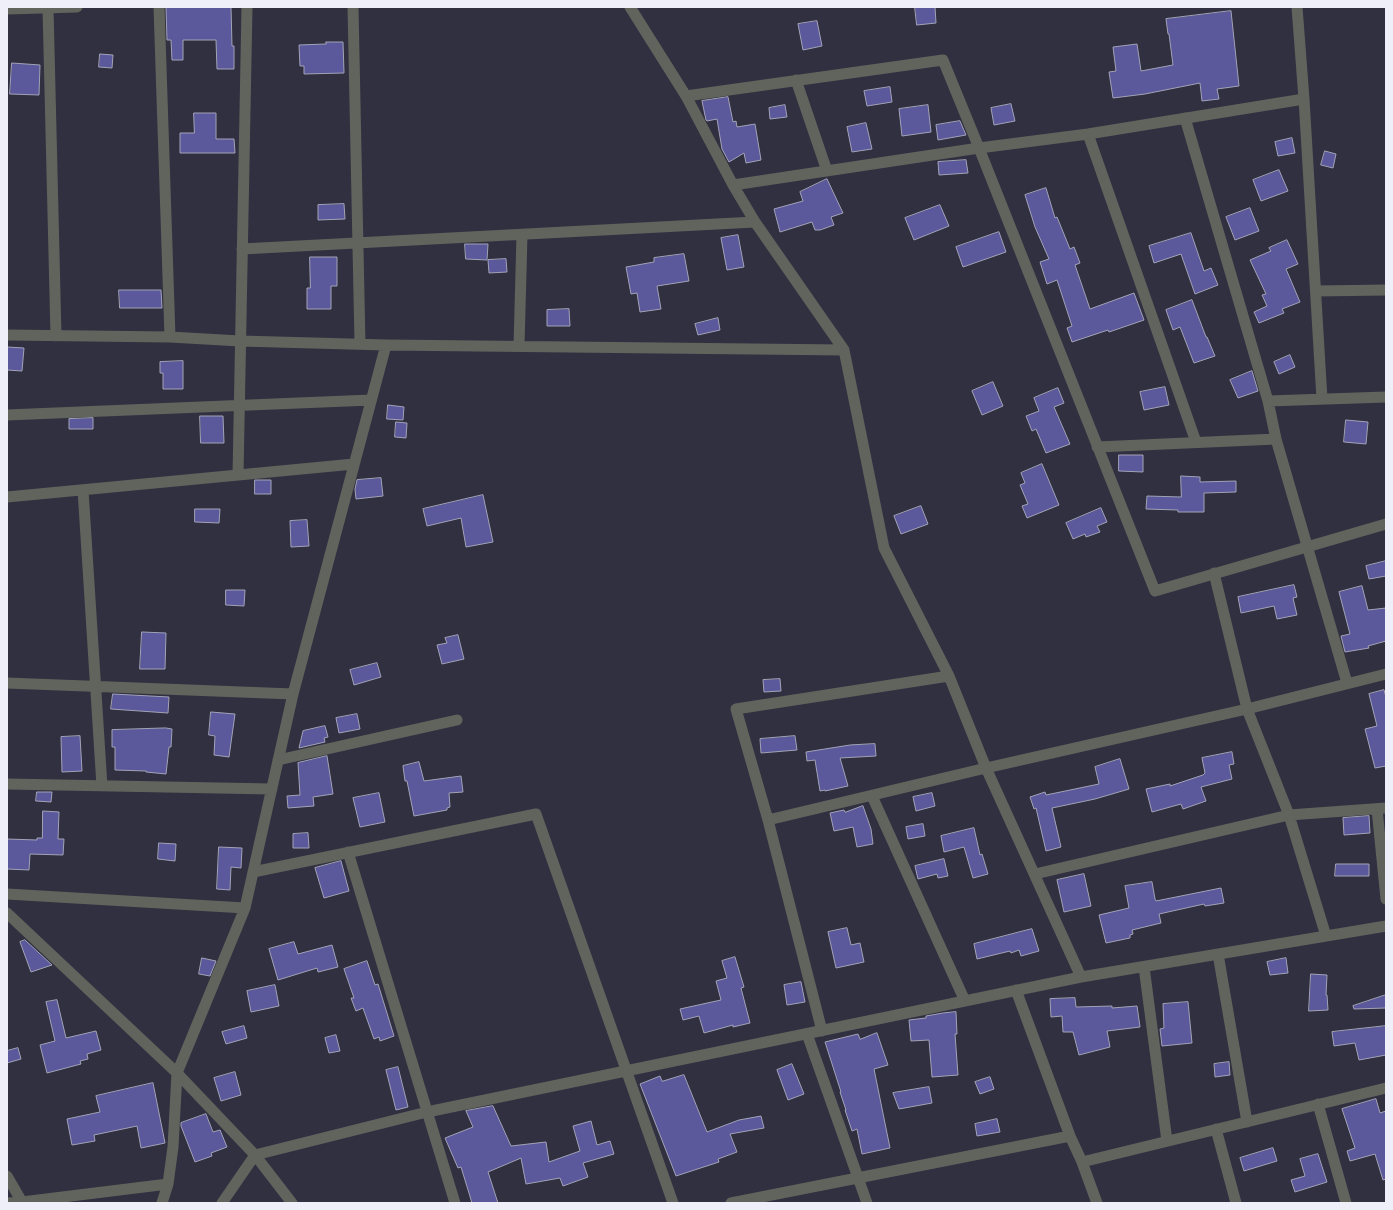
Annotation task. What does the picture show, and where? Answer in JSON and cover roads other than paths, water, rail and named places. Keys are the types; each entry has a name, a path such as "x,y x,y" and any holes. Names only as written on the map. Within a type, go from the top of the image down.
{"street":[{"path":"7,9 77,7"},
{"path":"158,7 170,337"},
{"path":"238,475 247,7"},
{"path":"353,7 360,344"},
{"path":"630,7 686,96 733,185 755,222 844,350 884,548 949,676 986,768 1081,977"},
{"path":"1297,7 1322,399"},
{"path":"48,8 56,336"},
{"path":"686,96 943,60 1155,591 1386,524"},
{"path":"796,80 827,171"},
{"path":"733,185 979,148 1088,134 1304,99"},
{"path":"1185,118 1268,401 1276,439 1347,683"},
{"path":"1088,134 1196,442"},
{"path":"242,249 755,222"},
{"path":"519,346 522,235"},
{"path":"1316,290 1386,290"},
{"path":"7,335 170,337 240,341 386,345 844,350"},
{"path":"162,1203 168,1184 173,1147 177,1073 245,908 293,694 386,345"},
{"path":"1268,401 1386,397"},
{"path":"7,415 371,400"},
{"path":"1097,447 1276,439"},
{"path":"7,497 354,464"},
{"path":"83,490 102,786"},
{"path":"1214,574 1247,709 1289,815 1326,936"},
{"path":"768,820 986,768 1247,709 1386,674"},
{"path":"822,1031 768,820 736,709 949,676"},
{"path":"7,683 293,694"},
{"path":"278,760 457,720"},
{"path":"7,784 272,789"},
{"path":"872,796 965,1001"},
{"path":"1035,874 1289,815 1382,809 1386,899"},
{"path":"253,872 536,814 673,1203"},
{"path":"348,852 455,1203"},
{"path":"7,894 245,908"},
{"path":"7,912 177,1073 255,1155 292,1203"},
{"path":"222,1203 255,1155 427,1112 1081,977 1386,926"},
{"path":"1218,954 1246,1122"},
{"path":"1144,967 1167,1141"},
{"path":"1016,990 1070,1136 1082,1162 1097,1203"},
{"path":"807,1034 867,1203"},
{"path":"1082,1162 1386,1088"},
{"path":"1318,1104 1346,1203"},
{"path":"1216,1129 1236,1203"},
{"path":"731,1203 1070,1136"},
{"path":"7,1176 22,1202"},
{"path":"7,1203 168,1184"}]}
